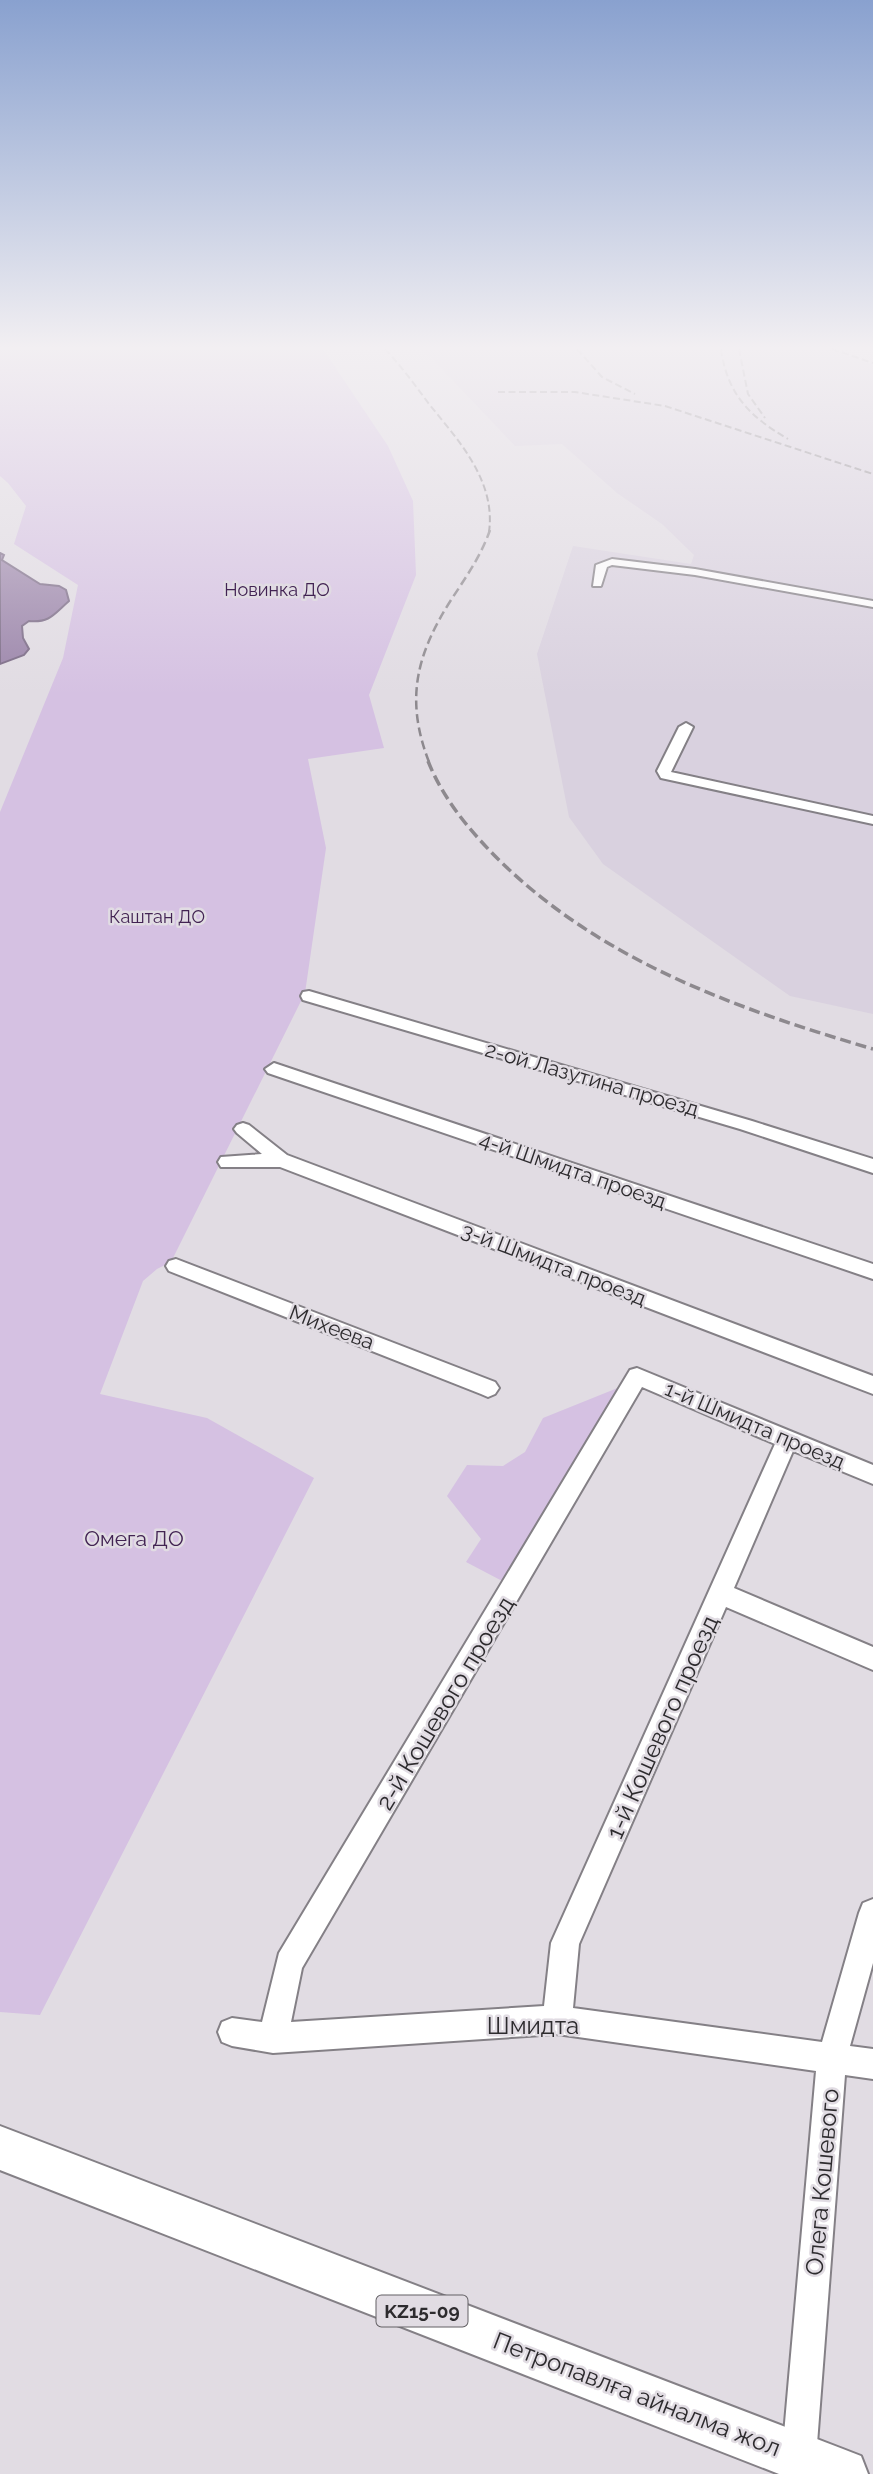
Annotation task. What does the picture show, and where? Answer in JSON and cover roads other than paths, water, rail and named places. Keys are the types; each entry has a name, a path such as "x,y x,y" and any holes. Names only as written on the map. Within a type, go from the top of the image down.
{"highway":[{"name":"Петропавлға айналма жол","path":"0,2148 843,2474"}],"street":[{"path":"597,584 602,565 612,562 695,572 873,604"},
{"path":"686,727 664,771 666,775 873,820"},
{"name":"2-ой Лазутина проезд","path":"309,996 746,1125 873,1166"},
{"name":"4-й Шмидта проезд","path":"274,1069 873,1272"},
{"name":"3-й Шмидта проезд","path":"243,1129 281,1160 873,1385"},
{"path":"227,1162 281,1160"},
{"name":"Михеева","path":"176,1266 488,1388"},
{"name":"1-й Шмидта проезд","path":"637,1376 873,1475"},
{"name":"2-й Кошевого проезд","path":"273,2038 289,1963 637,1376"},
{"name":"1-й Кошевого проезд","path":"557,2020 565,1943 788,1439"},
{"path":"721,1594 873,1658"},
{"name":"Олега Кошевого","path":"799,2457 832,2058 873,1913"},
{"name":"Шмидта","path":"232,2032 273,2038 557,2020 873,2064"}],"railway":[{"path":"474,464 487,496 489,532"},
{"path":"844,464 873,474"},
{"path":"429,762 417,718 416,698 422,659 439,620 478,558 490,530"},
{"path":"428,761 449,801 498,859 538,895 581,926 626,953 722,998 822,1034 873,1049"}],"park label":[{"name":"Новинка ДО","path":"277,589"},
{"name":"Каштан ДО","path":"157,916"},
{"name":"Омега ДО","path":"134,1538"}]}
